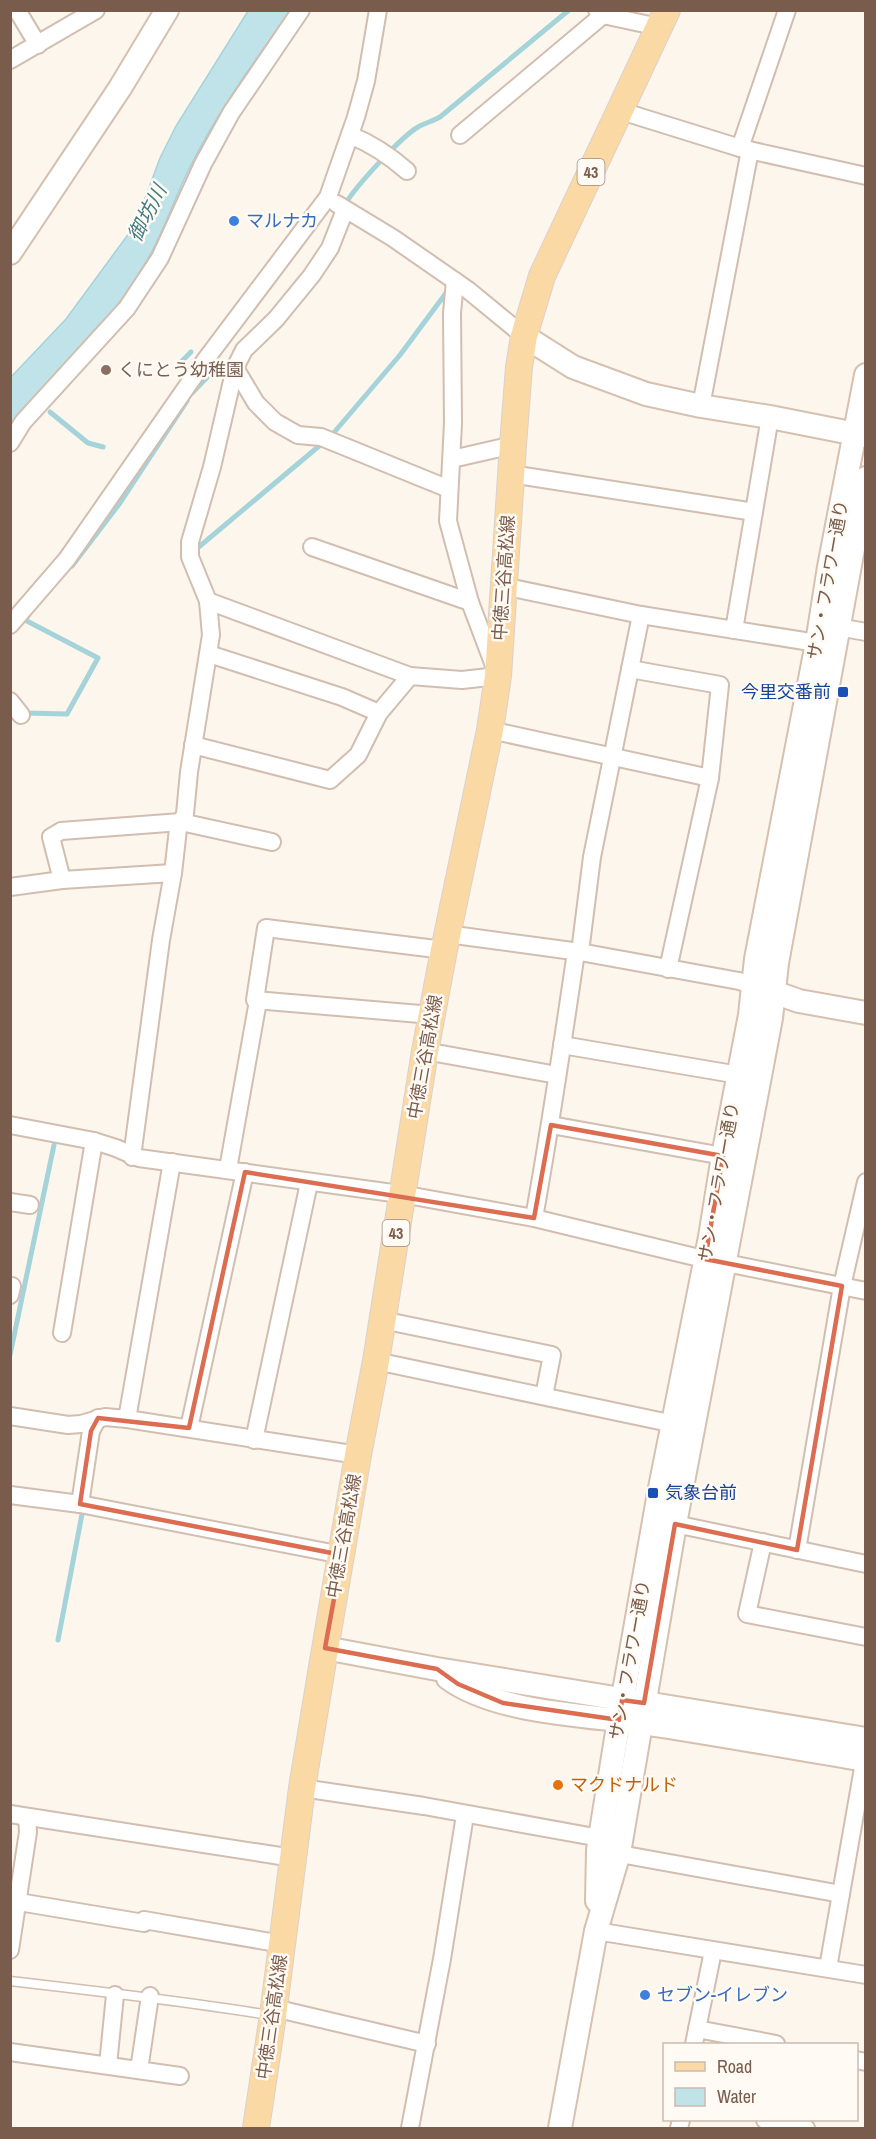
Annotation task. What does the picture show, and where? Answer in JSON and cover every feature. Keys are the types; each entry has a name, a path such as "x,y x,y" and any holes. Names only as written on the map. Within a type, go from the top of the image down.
{"main road":[{"name":"中徳三谷高松線","path":"256,2128 302,1788 325,1648 376,1361 425,1051 445,942 490,730 498,676 519,366 524,336 542,276 663,19"}],"street":[{"path":"16,10 38,45"},
{"path":"10,60 96,10"},
{"path":"10,253 120,88 167,10"},
{"path":"10,443 23,422 127,308 155,266 203,164 231,113 301,10"},
{"path":"10,625 67,559 193,377 328,197 366,81 378,10"},
{"path":"701,406 745,149 787,10"},
{"path":"460,135 600,13 663,19"},
{"path":"621,111 745,149 866,176"},
{"path":"350,135 369,142 407,171"},
{"path":"328,197 455,281 524,336 573,367 646,394 860,436"},
{"path":"132,1156 161,940 178,829 185,814 193,744 211,635 208,601 190,557 190,542 212,468 235,368 252,340 276,319 312,275 330,248 345,210"},
{"path":"208,601 410,676 462,680 498,676 470,602 448,521 452,459 455,281"},
{"path":"237,318 252,340"},
{"path":"235,368 256,402 275,422 298,435 321,436 449,489"},
{"name":"サン・フラワー通り","path":"560,2128 596,1931 606,1847 632,1712 675,1524 715,1261 723,1156 739,1075 764,989 777,963 825,631 860,436 866,375"},
{"path":"734,630 770,417"},
{"path":"452,459 513,445"},
{"path":"511,474 754,512"},
{"name":"サン・フラワー通り","path":"825,631 866,478"},
{"path":"312,547 470,602"},
{"path":"503,586 641,615 734,630 866,632"},
{"path":"534,1218 551,1125 557,1074 592,858 641,615"},
{"path":"209,654 342,697 379,713"},
{"path":"630,669 720,685 710,778 668,969"},
{"path":"193,744 330,780 358,755 379,713 410,676"},
{"path":"10,701 21,716"},
{"path":"490,730 710,778"},
{"path":"62,880 51,837 61,831 182,822 272,842"},
{"path":"10,887 62,880 173,873"},
{"path":"228,1169 258,1001 255,1000 266,928 578,952 740,981 798,1001 866,1013"},
{"name":"サン・フラワー通り","path":"632,1712 659,1493 771,1018 764,989"},
{"path":"258,1001 432,1015"},
{"path":"562,1045 739,1075"},
{"path":"425,1051 557,1074"},
{"path":"10,1125 94,1142 116,1148 132,1156 402,1195 534,1218 715,1261 866,1291"},
{"path":"551,1125 723,1156"},
{"path":"62,1333 94,1142"},
{"path":"127,1419 172,1162"},
{"path":"189,1428 245,1172"},
{"path":"797,1550 842,1286 866,1182"},
{"path":"254,1440 309,1183"},
{"path":"10,1202 30,1205"},
{"path":"10,1286 10,1295"},
{"path":"382,1320 552,1355 544,1396"},
{"path":"376,1361 674,1424"},
{"path":"10,1416 68,1425 81,1424 98,1418 127,1419 358,1455"},
{"path":"80,1504 91,1431 98,1418"},
{"path":"10,1495 80,1504 342,1555"},
{"path":"675,1524 866,1564"},
{"path":"763,1542 747,1614 866,1637"},
{"path":"325,1648 437,1669 458,1684 503,1703 632,1712 865,1753 858,1838 841,1894 828,1968"},
{"path":"302,1788 424,1806 606,1847 841,1894"},
{"path":"19,1815 293,1858"},
{"path":"10,1950 28,1832 19,1815"},
{"path":"411,2128 465,1815"},
{"path":"19,1902 282,1944"},
{"path":"596,1931 866,1975"},
{"path":"713,1951 695,2037 764,2043"},
{"path":"108,2065 115,1995"},
{"path":"139,2070 150,1996"},
{"path":"273,2012 427,2044"},
{"path":"10,2052 180,2076"},
{"path":"770,2121 806,2128"}],"lane":[{"path":"10,1981 273,2012"}],"highlighted area":[{"path":"551,1125 723,1156 705,1259 842,1286 797,1550 675,1524 644,1703 622,1700 619,1720 503,1703 458,1684 437,1669 325,1648 342,1555 80,1504 91,1431 98,1418 189,1428 245,1172 534,1218"}],"water":[{"name":"御坊川","path":"248,11 291,11 212,126 184,179 152,251 116,308 11,433 11,377 66,319 135,225 160,158 176,126"}],"waterway":[{"path":"346,203 379,162 410,132 440,117 569,10"},
{"path":"194,551 331,436 400,355 449,289"},
{"path":"181,362 191,352"},
{"path":"192,393 221,363 217,363"},
{"path":"72,566 120,503 187,401"},
{"path":"50,412 88,443 103,447"},
{"path":"25,713 67,714 98,658 25,620 28,616"},
{"path":"10,1355 54,1145"},
{"path":"58,1640 83,1509"}],"place":[{"name":"マルナカ","path":"234,221"},
{"name":"くにとう幼稚園","path":"106,370"},
{"name":"今里交番前","path":"843,692"},
{"name":"気象台前","path":"653,1493"},
{"name":"マクドナルド","path":"558,1785"},
{"name":"セブン-イレブン","path":"645,1995"}]}
